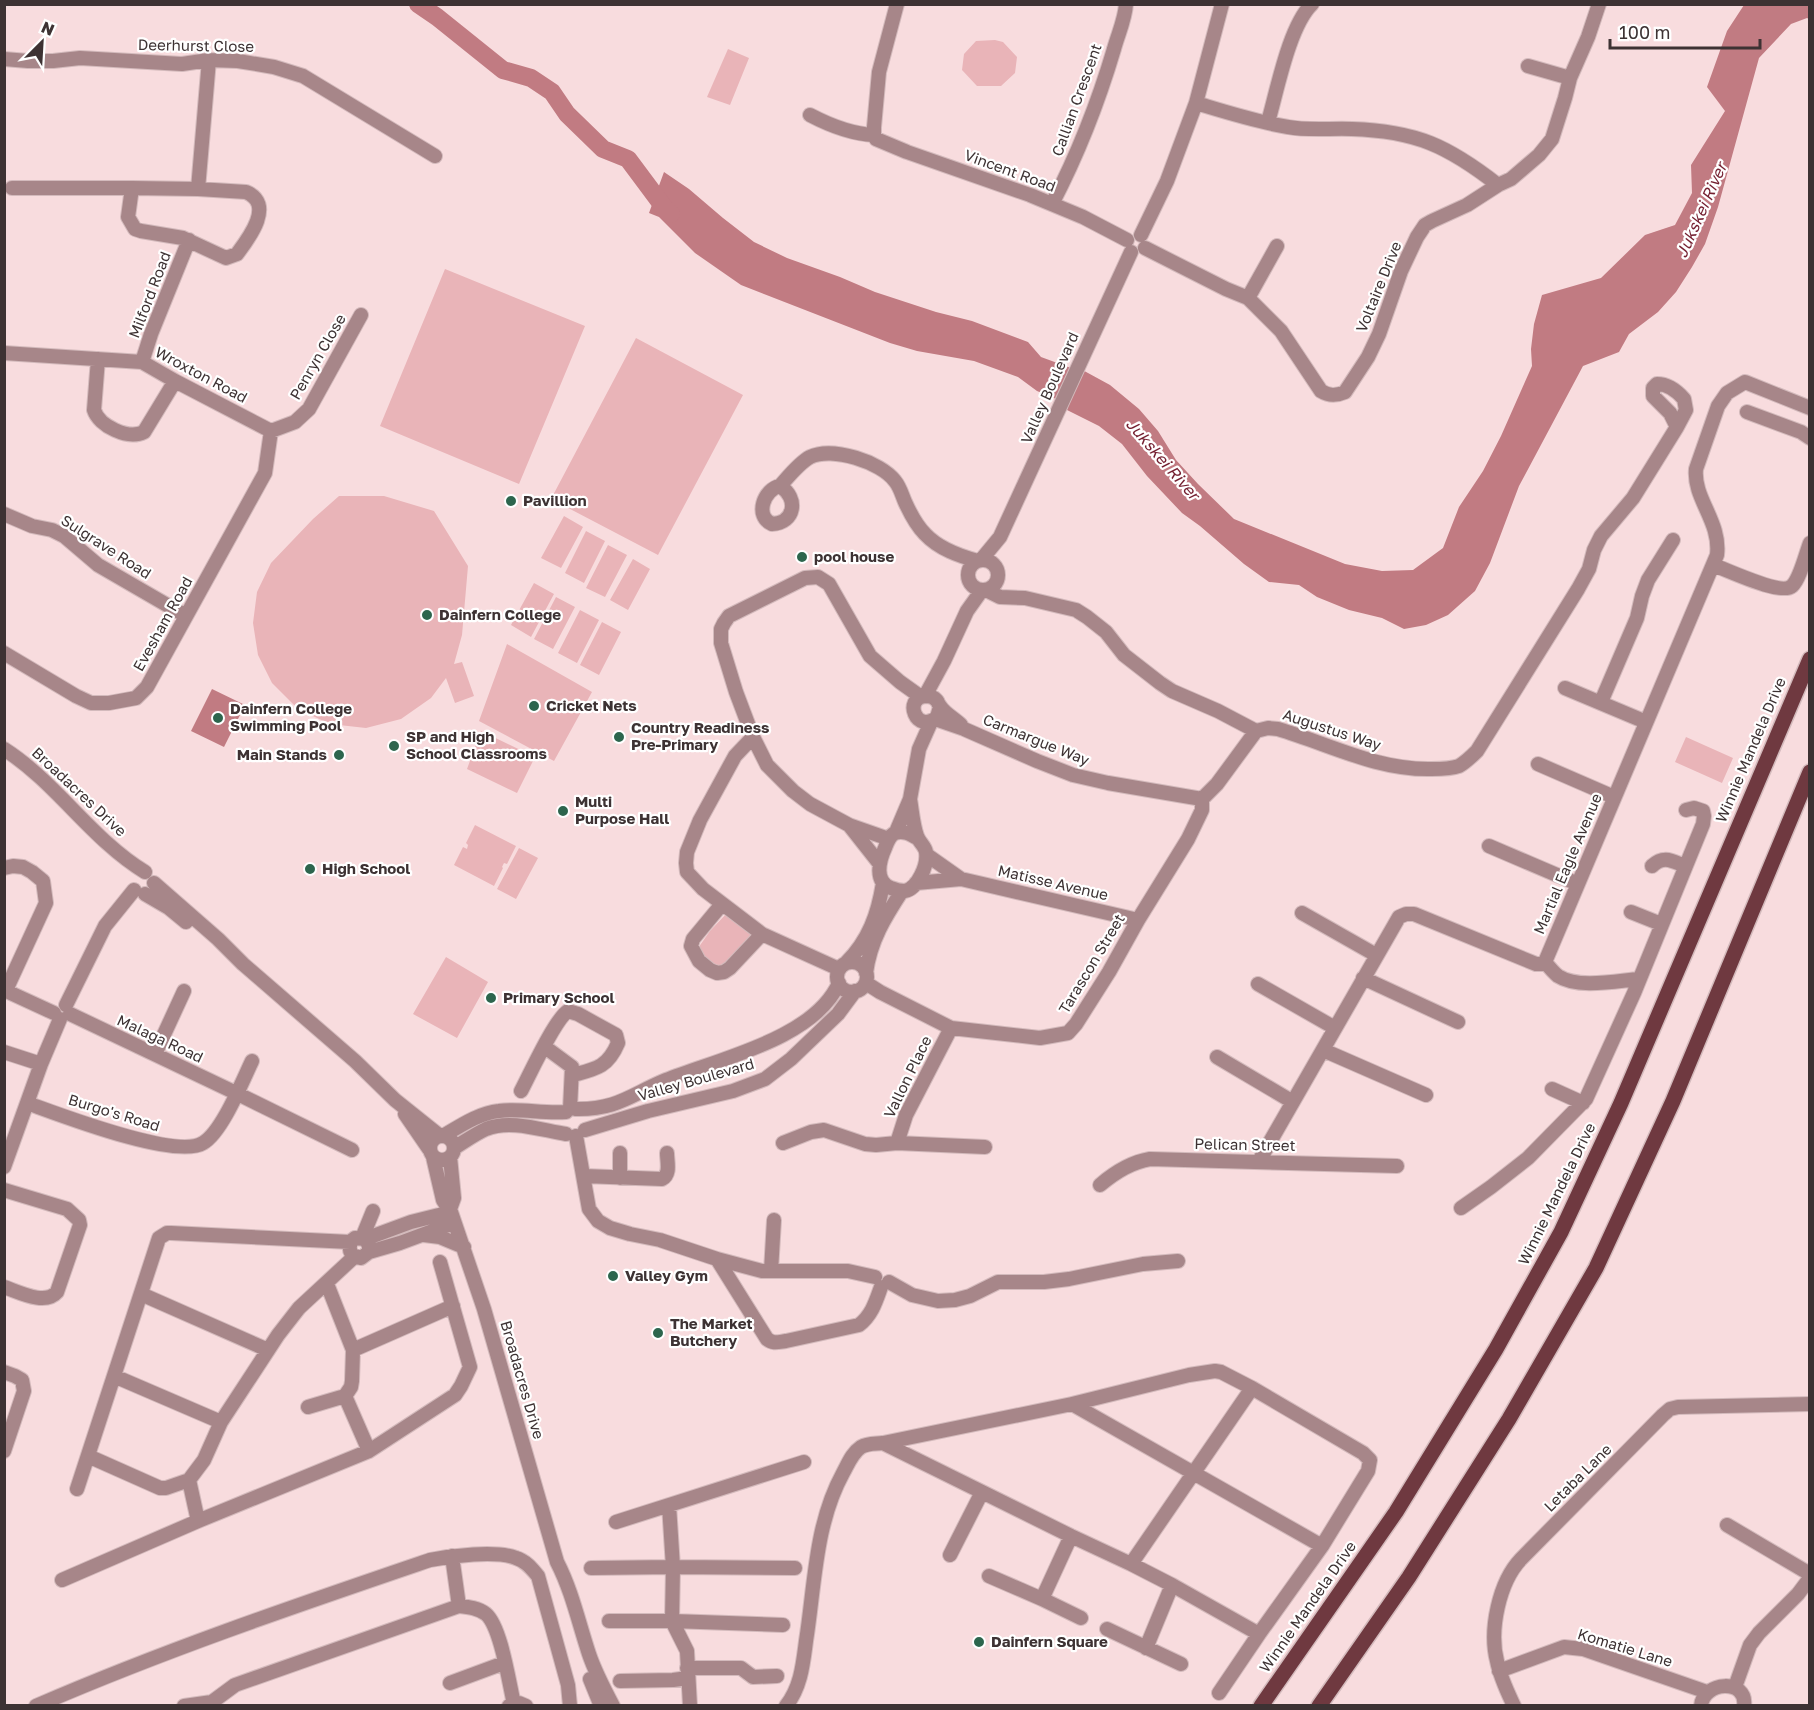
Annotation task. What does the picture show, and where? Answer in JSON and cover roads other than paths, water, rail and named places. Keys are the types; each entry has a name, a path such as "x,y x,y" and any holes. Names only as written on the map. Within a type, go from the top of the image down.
{"main road":[{"name":"Winnie Mandela Drive","path":"1261,1706 1396,1512 1496,1349 1561,1232 1621,1103 1809,658"},
{"path":"1319,1706 1409,1577 1509,1419 1596,1268 1673,1101 1809,772"}],"street":[{"path":"877,138 879,72 897,4"},
{"name":"Callian Crescent","path":"1052,204 1084,138 1106,76 1126,4"},
{"name":"Valley Boulevard","path":"974,568 1000,537 1086,348 1167,181 1196,103 1222,4"},
{"path":"1268,122 1292,41 1300,21 1312,4"},
{"path":"1196,103 1289,127 1393,132 1418,138 1445,148 1498,185 1511,179 1525,168 1552,139 1570,78 1599,4"},
{"name":"Deerhurst Close","path":"4,59 28,61 91,59 182,64 209,60 248,62 296,73 435,156"},
{"path":"198,189 209,60"},
{"path":"1528,66 1570,78"},
{"name":"Vincent Road","path":"810,115 835,127 858,135 877,138 1052,204 1136,244"},
{"name":"Voltaire Drive","path":"1136,244 1248,298 1281,331 1321,391 1330,395 1339,395 1349,387 1368,357 1379,334 1409,252 1425,225 1467,205 1498,185"},
{"path":"12,188 132,188 198,189 246,192 259,202 260,215 242,247 233,256 226,258 189,240 135,229 128,218 132,188"},
{"name":"Milford Road","path":"142,362 189,240"},
{"path":"1248,298 1278,246"},
{"name":"Penryn Close","path":"271,431 295,422 309,409 361,315"},
{"name":"Wroxton Road","path":"4,353 142,362 271,431"},
{"path":"98,359 94,410 96,416 123,433 139,435 144,432 175,381"},
{"name":"Martial Eagle Avenue","path":"1545,962 1717,555 1719,545 1716,532 1695,477 1718,406 1727,393 1745,382 1809,408"},
{"path":"1665,407 1674,390 1659,383 1653,388 1653,396 1670,412 1677,427"},
{"name":"Augustus Way","path":"984,590 999,597 1012,596 1076,610 1106,632 1124,655 1166,687 1256,731 1268,728 1278,729 1391,766 1442,769 1457,766 1477,751 1578,589 1589,569 1601,536 1633,498 1677,427 1685,413 1686,403 1674,390"},
{"path":"1747,412 1801,432 1809,438"},
{"name":"Evesham Road","path":"4,653 82,700 99,704 124,701 139,696 147,687 266,473 271,431"},
{"path":"780,486 815,455 835,454 869,462 880,467 896,481 911,515 922,532 974,568"},
{"name":"Sulgrave Road","path":"4,514 64,536 98,565 186,616"},
{"name":"Valley Boulevard","path":"996,572 1000,537"},
{"path":"1601,702 1637,618 1648,580 1673,540"},
{"path":"1713,565 1761,584 1788,588 1795,582 1809,543"},
{"path":"974,568 989,561 1012,596"},
{"path":"974,568 974,587 984,590"},
{"path":"968,611 974,568"},
{"path":"910,799 917,838 927,855 916,883 912,888 902,891 883,883 879,873 879,863 910,799 928,708 944,661 968,611 984,590 994,585 996,572"},
{"path":"917,838 904,832 892,836 849,825 810,804 767,765 753,737 736,692 721,643 720,636 724,622 736,612 781,589 805,578 818,577 829,584 870,656 928,708"},
{"path":"1565,688 1646,722"},
{"name":"Carmargue Way","path":"928,708 964,729 1073,775 1202,799"},
{"name":"Tarascon Street","path":"862,982 951,1028 1040,1038 1068,1033 1109,972 1188,839 1202,810 1202,799 1217,784 1256,731"},
{"path":"753,737 735,756 700,820 687,852 687,872 694,881 762,934 841,972"},
{"name":"Broadacres Drive","path":"4,749 41,777 129,862 145,872 138,873 142,887 225,953 243,964 355,1061 395,1100 452,1142 454,1198 452,1214"},
{"path":"1538,764 1614,797"},
{"path":"1461,1208 1522,1163 1583,1103 1593,1086 1640,979 1704,816 1698,809 1686,810"},
{"path":"849,825 879,863"},
{"path":"1489,846 1578,884"},
{"name":"Matisse Avenue","path":"927,855 962,879"},
{"path":"1652,866 1665,859 1685,866"},
{"path":"4,1167 8,1146 27,1103 40,1064 105,926 142,887 129,862"},
{"path":"4,868 23,867 43,881 46,903 5,990"},
{"name":"Matisse Avenue","path":"916,883 962,879 1138,920"},
{"name":"Valley Boulevard","path":"452,1153 480,1124 499,1111 552,1113 610,1106 626,1101 666,1080 753,1049 796,1027 823,1006 835,992 841,972 868,934 878,908 883,883"},
{"name":"Valley Boulevard","path":"442,1136 480,1124 576,1133 648,1111 722,1094 765,1079 791,1059 838,1014 862,982 875,937 884,918 902,891"},
{"path":"722,904 693,939 693,952 704,966 717,974 727,971 762,934"},
{"path":"1631,912 1661,924"},
{"path":"1302,913 1376,955"},
{"path":"1259,1161 1399,917 1406,914 1416,915 1536,964 1545,962 1560,977 1578,983 1640,979"},
{"path":"856,962 861,965 862,982 845,990 841,972 856,962"},
{"path":"1364,978 1458,1022"},
{"path":"1258,984 1335,1028"},
{"name":"Malaga Road","path":"5,990 155,1054 352,1150"},
{"path":"155,1054 184,991"},
{"path":"522,1092 555,1025 568,1011 616,1035 618,1043 613,1056 598,1069 573,1076"},
{"name":"Vallon Place","path":"897,1143 906,1115 951,1028"},
{"path":"544,1047 570,1065 573,1076 570,1110"},
{"path":"1323,1050 1426,1095"},
{"path":"4,1052 40,1064"},
{"path":"1217,1056 1293,1102"},
{"path":"236,1093 252,1061"},
{"path":"1552,1089 1583,1103"},
{"path":"643,1091 648,1111"},
{"name":"Burgo's Road","path":"27,1103 143,1142 189,1147 199,1145 212,1136 236,1093"},
{"name":"Broadacres Drive","path":"395,1100 431,1153 443,1200 452,1214 464,1247 557,1562 558,1577 578,1643 588,1675 603,1705"},
{"path":"570,1110 580,1110 586,1117 587,1121 576,1133 561,1127 563,1114 570,1110"},
{"name":"Vallon Place","path":"783,1143 811,1132 824,1130 864,1144 897,1143 985,1147"},
{"path":"576,1133 588,1209 598,1221 610,1228 660,1240 742,1266 771,1271 848,1271 912,1295 938,1301 970,1296 998,1282 1044,1282 1143,1264 1178,1261"},
{"path":"442,1136 433,1139 431,1153 443,1161 452,1153"},
{"path":"620,1153 620,1178"},
{"path":"584,1176 664,1178 668,1173 667,1153"},
{"name":"Pelican Street","path":"1100,1185 1126,1167 1150,1159 1397,1166"},
{"path":"4,1190 68,1209 80,1220 54,1296 47,1299 4,1287"},
{"path":"88,1456 160,1488 189,1480 204,1460 221,1422 268,1350 299,1308 354,1257 361,1258 361,1243 373,1211"},
{"path":"361,1243 411,1222 452,1214"},
{"path":"421,1236 452,1214"},
{"path":"771,1271 774,1220"},
{"path":"411,1222 421,1236"},
{"path":"77,1489 159,1238 167,1233 361,1243 421,1236 440,1237 464,1247"},
{"path":"717,1258 767,1339 775,1343 859,1325 872,1311 882,1282"},
{"path":"62,1580 369,1451 454,1395 470,1367 440,1262"},
{"path":"308,1407 345,1396 351,1387 353,1350 327,1284"},
{"path":"141,1294 268,1350"},
{"path":"353,1350 453,1306"},
{"path":"786,1706 794,1696 801,1677 817,1557 826,1512 832,1495 854,1453 867,1444 883,1443 1072,1404 1215,1371 1252,1388 1363,1453 1370,1460 1368,1471 1322,1546 1219,1693"},
{"path":"4,1372 22,1380 24,1391 4,1451"},
{"path":"114,1376 221,1422"},
{"path":"1131,1564 1252,1388"},
{"path":"345,1396 369,1451"},
{"path":"1072,1404 1322,1546"},
{"name":"Letaba Lane","path":"1514,1706 1499,1671 1495,1644 1498,1605 1515,1565 1670,1409 1809,1404"},
{"path":"883,1443 1173,1585 1259,1634"},
{"path":"615,1522 804,1462"},
{"path":"189,1480 198,1521"},
{"path":"950,1555 981,1492"},
{"path":"669,1505 673,1567 672,1621 687,1652 690,1706"},
{"path":"1727,1525 1809,1576 1798,1594 1758,1633 1750,1645 1735,1687"},
{"path":"1042,1599 1071,1536"},
{"path":"36,1706 52,1702 120,1671 430,1560 452,1556 503,1555 517,1558 527,1564 538,1576 568,1685 570,1706"},
{"path":"452,1556 459,1606"},
{"path":"591,1568 795,1568"},
{"path":"989,1576 1081,1618"},
{"path":"1146,1648 1173,1585"},
{"path":"184,1706 213,1704 235,1685 459,1606 472,1608 488,1616 495,1627 516,1705"},
{"path":"609,1621 783,1625"},
{"path":"1107,1629 1181,1664"},
{"name":"Komatie Lane","path":"1499,1671 1564,1647 1571,1647 1583,1649 1707,1692"},
{"path":"450,1683 504,1664"},
{"path":"620,1681 673,1680 687,1673 741,1668 753,1677 777,1676"},
{"path":"1701,1706 1702,1698 1707,1692 1716,1688 1735,1687 1743,1693 1744,1706"}],"water":[{"path":"1744,5 1809,5 1809,19 1791,24 1759,58 1718,207 1705,244 1676,292 1658,312 1629,334 1619,352 1583,366 1519,486 1490,563 1475,591 1448,615 1426,625 1404,629 1382,618 1349,610 1317,597 1299,585 1269,582 1182,513 1147,476 1122,444 1099,426 1067,410 1077,367 1110,385 1139,409 1158,431 1176,460 1234,519 1345,564 1382,571 1413,570 1443,548 1459,507 1483,471 1501,436 1532,366 1531,349 1534,324 1542,295 1601,278 1645,235 1675,225 1692,193 1691,165 1725,111 1707,87 1727,31"},
{"path":"664,172 689,189 754,242 787,258 875,292 972,321 1028,342 1041,357 1071,368 1056,399 1037,391 1018,377 974,361 917,351 890,343 741,285 695,253 659,217 649,213"},
{"name":"Dainfern College Swimming Pool","path":"212,689 245,705 224,747 191,731"}],"waterway":[{"name":"Jukskei River","path":"418,4 503,70 531,78 552,92 567,114 603,149 628,159 671,214"}],"place":[{"name":"Pavillion","path":"511,501"},
{"name":"pool house","path":"802,557"},
{"name":"Dainfern College","path":"427,615"},
{"name":"Cricket Nets","path":"534,706"},
{"name":"Dainfern College Swimming Pool","path":"218,718"},
{"name":"Country Readiness Pre-Primary","path":"619,737"},
{"name":"SP and High School Classrooms","path":"394,746"},
{"name":"Main Stands","path":"339,755"},
{"name":"Multi Purpose Hall","path":"563,811"},
{"name":"High School","path":"310,869"},
{"name":"Primary School","path":"491,998"},
{"name":"Valley Gym","path":"613,1276"},
{"name":"The Market Butchery","path":"658,1333"},
{"name":"Dainfern Square","path":"979,1642"}]}
